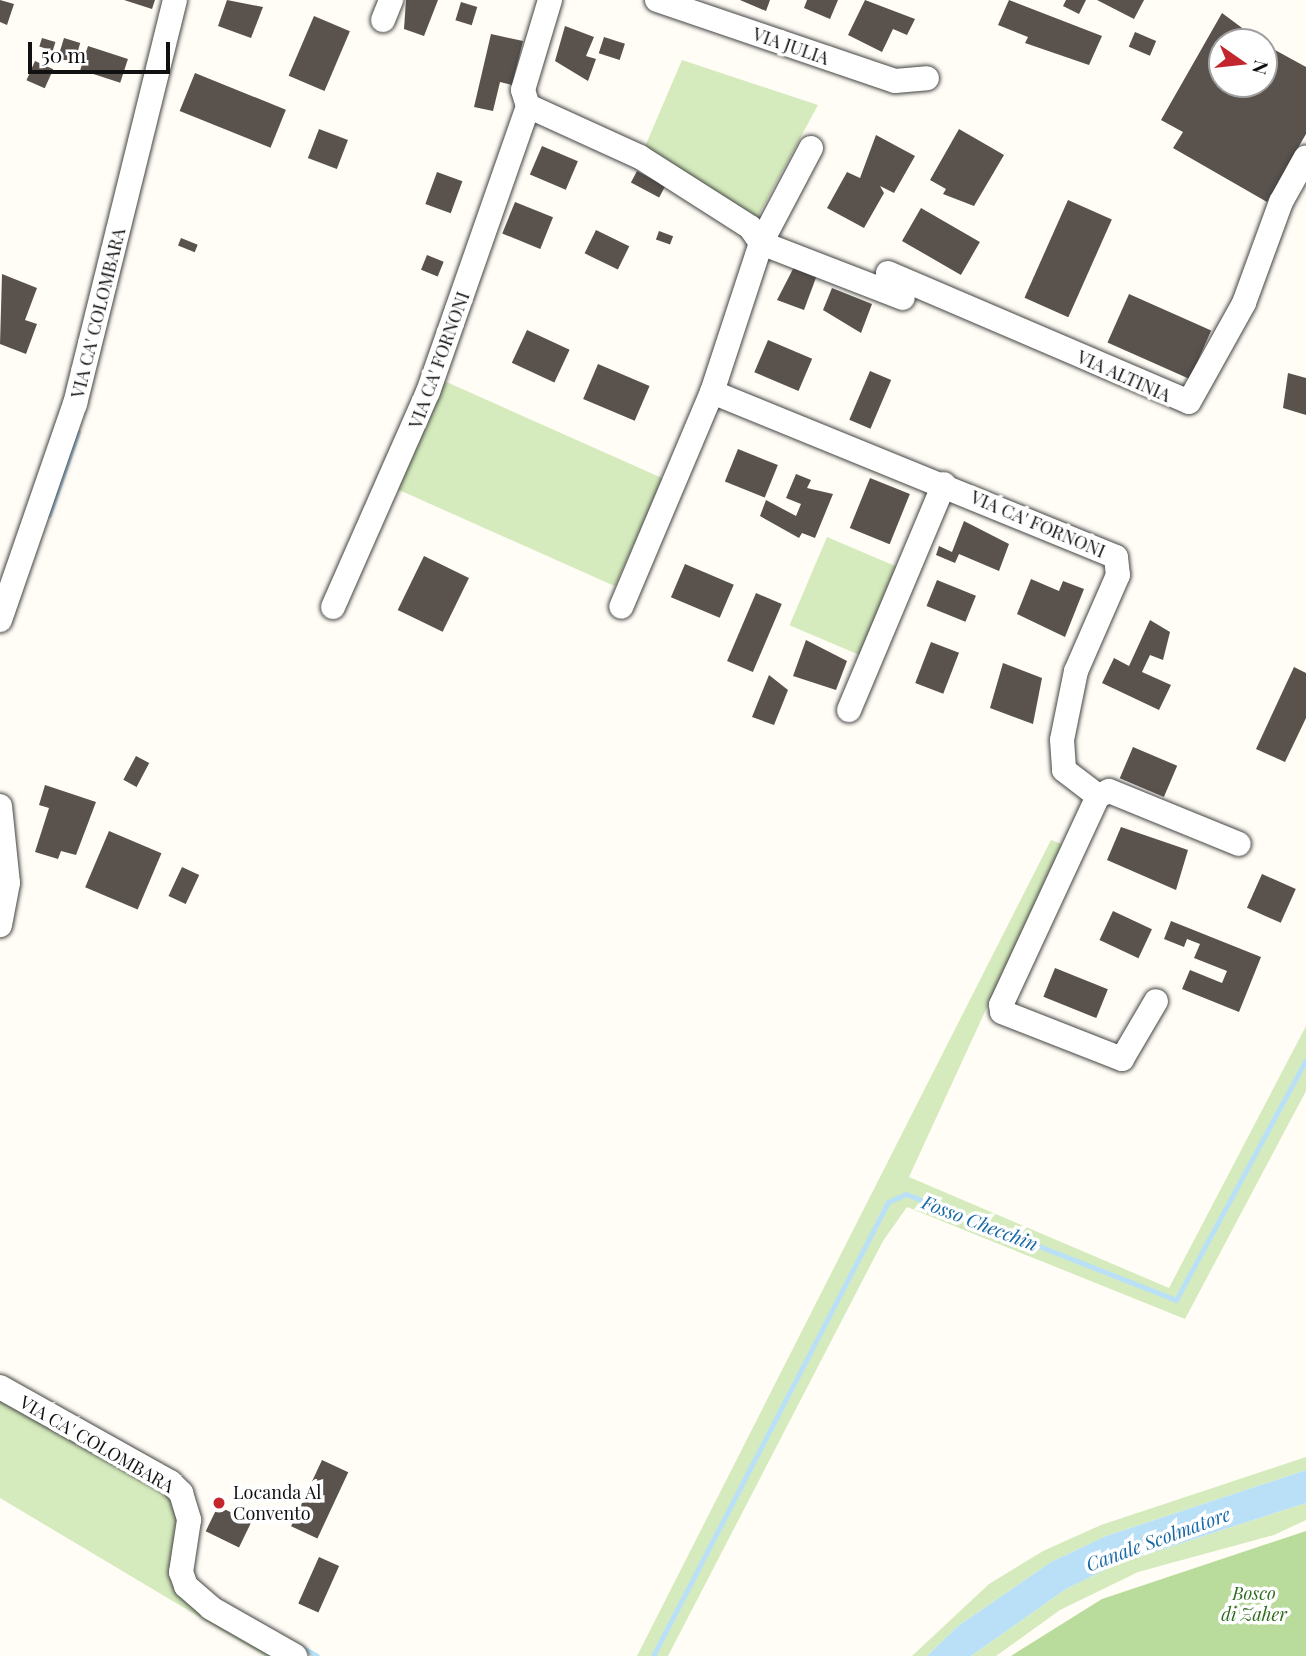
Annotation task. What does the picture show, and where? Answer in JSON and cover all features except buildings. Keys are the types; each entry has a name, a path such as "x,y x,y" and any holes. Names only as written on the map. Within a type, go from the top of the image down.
{"street":[{"name":"VIA CA' COLOMBARA","path":"0,620 75,404 175,0"},
{"name":"VIA CA' FORNONI","path":"333,607 410,441 528,106 523,90 550,0"},
{"name":"VIA JULIA","path":"657,0 895,81 927,78"},
{"path":"528,106 640,157 750,227 761,243 903,298"},
{"path":"621,607 712,392 761,243 811,148"},
{"name":"VIA ALTINIA","path":"888,273 1189,402 1244,303 1281,201 1306,157"},
{"name":"VIA CA' FORNONI","path":"712,392 1116,556 1118,575 1076,671 1062,740 1064,770 1098,796"},
{"path":"849,710 944,484"},
{"path":"1156,1001 1122,1059 1002,1012 1098,796 1109,791 1239,844"},
{"path":"0,806 8,883 0,925"},
{"name":"VIA CA' COLOMBARA","path":"0,1387 170,1482 181,1493 189,1520 181,1572 186,1586 211,1608 295,1656"}],"green space":[{"path":"682,60 818,105 755,222 644,149"},
{"path":"442,380 663,478 615,586 394,488"},
{"path":"827,537 897,567 859,655 789,625"},
{"path":"1051,840 1062,844 909,1177 1169,1288 1306,1026 1306,1091 1185,1319 907,1207 883,1241 668,1656 637,1656"},
{"path":"0,1393 170,1490 181,1515 171,1572 283,1656 265,1656 0,1498"},
{"path":"1306,1457 1306,1470 1106,1536 1051,1562 958,1626 927,1656 912,1656 989,1584 1043,1551 1101,1525"},
{"path":"1306,1503 1306,1520 1274,1535 1138,1572 1060,1610 996,1656 971,1656 1066,1589 1117,1564"},
{"name":"Bosco di Zaher","path":"1306,1531 1306,1656 1011,1656 1102,1599"}],"water":[{"name":"Canale Scolmatore","path":"1306,1470 1306,1503 1117,1564 1066,1589 971,1656 927,1656 958,1626 1051,1562 1106,1536"}],"waterway":[{"path":"49,515 78,432"},
{"name":"Fosso Checchin","path":"653,1656 888,1202 906,1194 1176,1300 1306,1060"},
{"path":"301,1647 317,1656"}],"place":[{"name":"Locanda Al Convento","path":"219,1503"}]}
